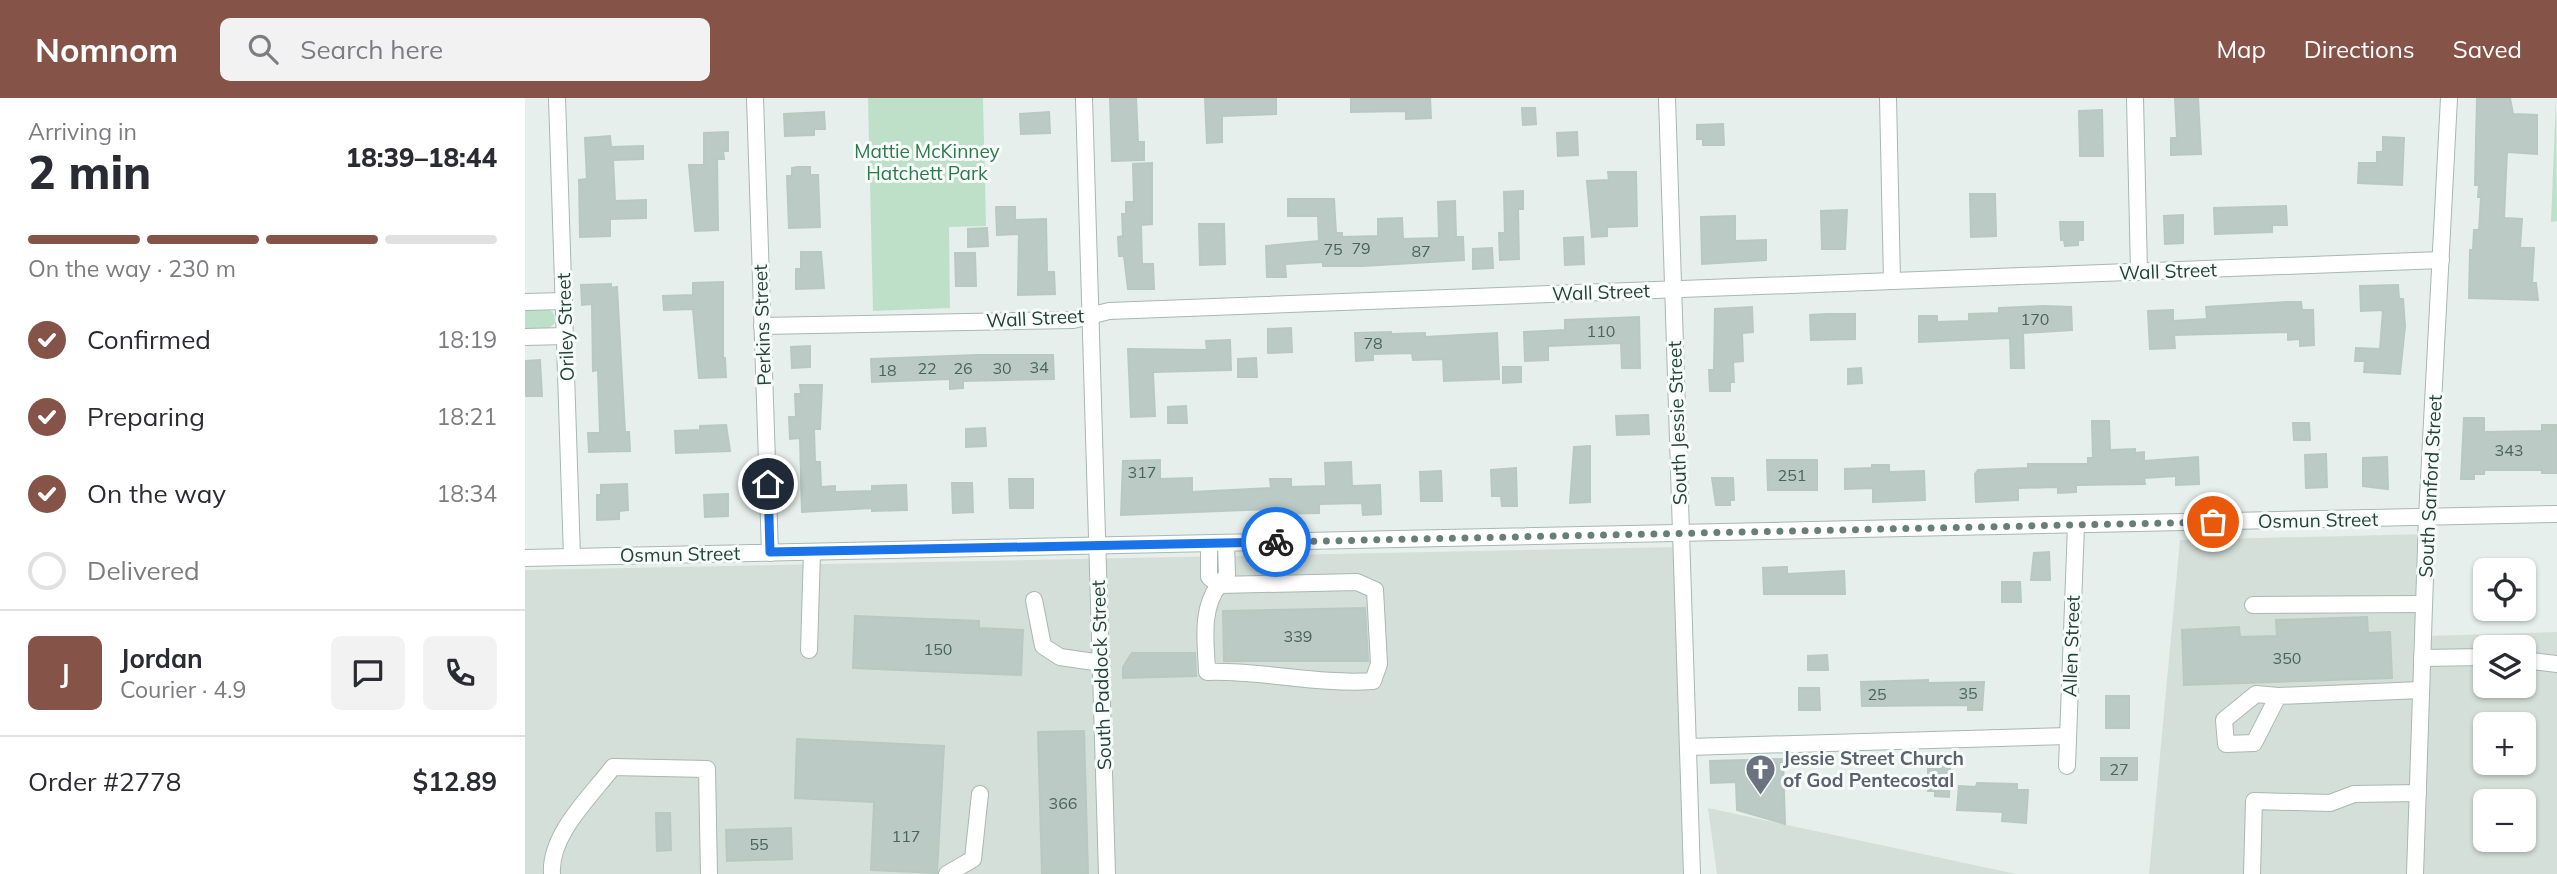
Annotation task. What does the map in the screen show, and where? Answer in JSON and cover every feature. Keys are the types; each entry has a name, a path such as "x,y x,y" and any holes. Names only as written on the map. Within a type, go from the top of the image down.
{"street":[{"name":"Oriley Street","path":"557,98 572,557"},
{"name":"Perkins Street","path":"755,98 770,552"},
{"name":"South Paddock Street","path":"1084,98 1108,874"},
{"name":"South Jessie Street","path":"1667,98 1692,874"},
{"path":"1888,98 1892,281"},
{"path":"2135,98 2139,272"},
{"name":"South Sanford Street","path":"2415,874 2427,517 2449,98"},
{"name":"Wall Street","path":"762,326 1073,320 1109,311 2441,260"},
{"path":"525,302 564,301"},
{"path":"525,337 565,336"},
{"name":"Osmun Street","path":"525,558 2557,514"},
{"name":"Allen Street","path":"2067,766 2076,525"},
{"path":"1209,544 1209,577 1219,585 1357,582 1375,590 1379,664 1373,681 1351,683 1231,671 1207,672 1205,617 1210,596 1219,585 1227,575 1226,543"},
{"path":"809,650 812,552"},
{"path":"1034,600 1043,646 1060,657 1101,663"},
{"path":"2253,605 2424,604"},
{"path":"2422,659 2473,657"},
{"path":"2536,662 2557,664"},
{"path":"2278,696 2421,690"},
{"path":"1688,747 2068,736"},
{"path":"552,874 551,860 570,824 613,767 707,769 709,874"},
{"path":"2252,874 2254,801 2330,803 2354,794 2418,793"},
{"path":"947,874 973,859 980,794"}],"shaded area":[{"path":"2426,534 2427,636 2557,632 2557,874 2149,874 2180,540"},
{"path":"1681,547 1692,874 525,874 525,570"},
{"path":"1708,808 2016,874 1717,874"}],"green space":[{"name":"Mattie McKinney Hatchett Park","path":"868,98 983,98 986,226 949,227 950,308 873,311"},
{"path":"2556,98 2557,221 2551,222"},
{"path":"525,309 549,309 554,314 555,323 548,329 525,330"}],"building":[{"path":"1110,98 1136,98 1138,142 1144,142 1144,160 1112,161"},
{"path":"1205,98 1276,98 1276,114 1222,116 1222,142 1207,143"},
{"path":"1351,98 1430,98 1431,118 1406,119 1406,111 1351,112"},
{"path":"2175,98 2198,98 2201,154 2171,155 2171,138 2177,138"},
{"path":"2477,98 2510,98 2513,114 2537,115 2537,154 2507,152 2504,218 2522,219 2520,248 2534,248 2532,283 2536,283 2538,300 2469,298 2470,250 2473,250 2474,230 2479,230 2481,197 2478,197 2479,185 2475,185"},
{"path":"1522,108 1535,108 1536,124 1523,125"},
{"path":"2102,110 2103,156 2080,156 2079,111"},
{"path":"824,112 825,129 814,129 814,135 785,136 784,114"},
{"path":"1049,112 1050,133 1021,134 1020,114"},
{"path":"1723,124 1724,145 1703,145 1703,139 1697,139 1697,125"},
{"path":"728,132 728,151 723,151 724,159 717,159 718,230 695,231 689,165 704,165 704,133"},
{"path":"1577,132 1578,155 1558,156 1557,133"},
{"path":"610,136 611,147 643,146 643,159 613,160 615,201 646,200 646,218 610,219 610,236 580,237 579,180 587,179 585,138"},
{"path":"2383,137 2404,138 2402,185 2358,183 2359,163 2377,163 2377,152 2383,152"},
{"path":"1152,163 1152,224 1141,225 1142,264 1153,264 1154,289 1128,289 1124,256 1119,256 1118,237 1123,236 1122,214 1126,214 1126,202 1134,202 1133,164"},
{"path":"810,167 810,175 818,175 820,227 789,228 787,176 792,176 792,168"},
{"path":"1608,172 1636,172 1637,226 1607,227 1607,236 1592,237 1587,181 1609,180"},
{"path":"1523,191 1523,209 1518,209 1519,259 1500,260 1499,233 1505,233 1504,192"},
{"path":"1970,194 1995,194 1996,236 1971,237"},
{"path":"1288,199 1334,199 1336,233 1342,233 1342,237 1378,236 1378,219 1402,218 1403,239 1439,238 1438,202 1455,201 1456,237 1463,237 1464,260 1362,266 1323,266 1323,262 1285,264 1286,277 1267,277 1266,246 1319,241 1318,216 1288,216"},
{"path":"2286,206 2287,225 2272,225 2272,232 2215,234 2214,208"},
{"path":"996,207 1015,207 1015,220 1046,219 1047,272 1054,272 1055,294 1018,295 1019,234 997,235"},
{"path":"1847,210 1845,249 1822,249 1821,211"},
{"path":"2183,215 2183,243 2165,244 2164,216"},
{"path":"1735,216 1735,241 1766,240 1766,260 1702,264 1701,217"},
{"path":"2060,222 2083,222 2083,240 2078,240 2078,245 2065,246 2064,240 2061,240"},
{"path":"1199,224 1224,224 1225,264 1200,265"},
{"path":"987,228 988,246 968,247 968,229"},
{"path":"1583,237 1584,264 1565,265 1564,238"},
{"path":"1492,248 1493,268 1473,269 1473,249"},
{"path":"801,252 821,252 824,288 796,289 796,269 801,269"},
{"path":"955,253 975,253 976,286 956,286"},
{"path":"723,282 723,358 726,377 699,378 693,309 664,310 663,296 693,295 693,283"},
{"path":"611,284 611,288 617,287 625,432 629,432 630,451 589,452 588,433 600,433 598,370 593,371 592,304 582,305 581,285"},
{"path":"2398,285 2399,299 2403,299 2405,326 2400,374 2364,372 2365,361 2355,361 2356,348 2380,349 2383,310 2361,311 2360,286"},
{"path":"2301,302 2302,310 2313,310 2314,345 2300,346 2300,339 2288,340 2288,332 2174,335 2175,348 2150,349 2148,311 2173,310 2173,321 2207,319 2206,307"},
{"path":"1752,307 1753,332 1742,333 1743,361 1733,362 1734,382 1730,382 1730,391 1710,391 1709,370 1714,370 1715,309"},
{"path":"2071,307 2072,330 2023,333 2024,368 2011,368 2010,338 1919,342 1919,316 1937,316 1937,322 1969,321 1969,314 1999,313 1999,308"},
{"path":"1855,314 1855,339 1811,340 1810,315"},
{"path":"1639,317 1640,368 1622,368 1621,343 1548,346 1548,360 1525,361 1524,332 1565,330 1565,320"},
{"path":"1291,328 1292,352 1268,353 1268,329"},
{"path":"1355,333 1425,333 1425,337 1497,333 1499,379 1444,381 1443,359 1413,360 1412,353 1373,354 1373,360 1356,361"},
{"path":"1230,340 1231,370 1153,372 1155,416 1131,417 1128,349 1207,350 1206,341"},
{"path":"810,346 810,367 792,368 791,347"},
{"path":"1053,355 1054,379 963,381 963,388 950,389 950,379 872,382 871,359"},
{"path":"1256,358 1257,377 1238,377 1238,359"},
{"path":"540,360 542,396 525,396 525,361"},
{"path":"1503,367 1521,367 1521,382 1503,383"},
{"path":"1861,368 1862,383 1848,384 1848,369"},
{"path":"800,385 822,385 820,429 814,429 815,462 820,462 821,487 835,486 835,492 872,491 872,486 906,485 907,510 872,511 872,508 802,512 800,438 790,439 789,417 796,417 795,394 801,394"},
{"path":"1186,406 1187,423 1168,423 1168,407"},
{"path":"1648,415 1649,434 1617,435 1616,416"},
{"path":"2464,418 2484,418 2484,432 2542,431 2542,425 2557,425 2557,473 2542,473 2542,470 2484,470 2484,474 2474,474 2474,479 2461,479"},
{"path":"2092,421 2109,421 2110,450 2135,449 2135,453 2144,452 2144,461 2198,457 2199,484 2176,485 2176,476 2144,478 2145,484 2076,485 2076,492 2058,493 2058,487 2018,488 2018,500 1976,502 1975,474 1978,470 2028,468 2028,464 2088,464 2088,458 2093,458"},
{"path":"2293,423 2309,423 2310,440 2294,440"},
{"path":"726,425 730,451 676,453 675,431"},
{"path":"985,428 986,446 966,447 966,429"},
{"path":"1590,446 1590,502 1570,503 1574,447"},
{"path":"2326,454 2327,487 2306,488 2305,455"},
{"path":"2387,457 2388,489 2363,486 2363,458"},
{"path":"1160,460 1160,479 1192,478 1192,492 1271,488 1270,479 1291,479 1291,487 1326,486 1325,463 1351,462 1352,486 1380,485 1381,514 1363,515 1362,503 1319,504 1319,513 1272,514 1271,509 1121,515 1123,461"},
{"path":"1767,460 1817,460 1817,490 1768,490"},
{"path":"1872,465 1889,465 1889,472 1924,471 1925,500 1873,502 1873,488 1845,489 1845,469 1872,468"},
{"path":"1516,468 1517,506 1502,506 1501,496 1492,496 1491,470"},
{"path":"1441,471 1442,501 1421,501 1420,472"},
{"path":"1712,478 1733,478 1734,500 1730,500 1730,505 1716,505"},
{"path":"1009,479 1033,479 1033,508 1010,508"},
{"path":"952,483 972,483 973,512 953,513"},
{"path":"627,484 628,510 619,511 619,519 597,520 597,495 601,495 601,485"},
{"path":"728,494 728,516 705,517 704,495"},
{"path":"2049,552 2050,580 2031,580 2034,553"},
{"path":"1787,567 1787,574 1844,571 1845,594 1764,594 1763,568"},
{"path":"2002,582 2020,582 2021,602 2002,602"},
{"path":"1365,608 1368,661 1224,661 1223,611"},
{"path":"855,616 979,621 979,628 1023,630 1021,675 853,668"},
{"path":"2367,617 2368,633 2390,632 2392,678 2184,685 2182,630 2239,627 2240,637 2277,636 2276,620"},
{"path":"1132,653 1195,653 1196,676 1123,678 1123,667"},
{"path":"1827,655 1828,670 1808,670 1808,656"},
{"path":"1928,680 1928,683 1984,682 1982,710 1968,710 1968,705 1862,706 1861,682"},
{"path":"1799,688 1819,688 1820,710 1799,710"},
{"path":"2106,696 2129,696 2129,728 2106,728"},
{"path":"1084,731 1088,874 1042,874 1038,732"},
{"path":"797,739 944,746 937,873 871,870 874,802 795,798"},
{"path":"2101,758 2137,758 2137,780 2101,780"},
{"name":"Jessie Street Church of God Pentecostal","path":"1783,759 1785,824 1737,810 1736,782 1711,783 1710,761"},
{"path":"1928,766 1950,767 1949,797 1935,796 1935,791 1928,791"},
{"path":"1977,783 2017,784 2017,790 2028,790 2026,823 2002,821 2003,812 1957,810 1959,786 1976,787"},
{"path":"656,813 670,813 671,850 657,851"},
{"path":"791,828 792,859 727,861 726,830"}],"way so far":[{"path":"1276,542 2213,522"}],"place":[{"name":"Jessie Street Church of God Pentecostal","path":"1760,796"}],"route":[{"path":"768,484 770,552 1276,542"}]}
